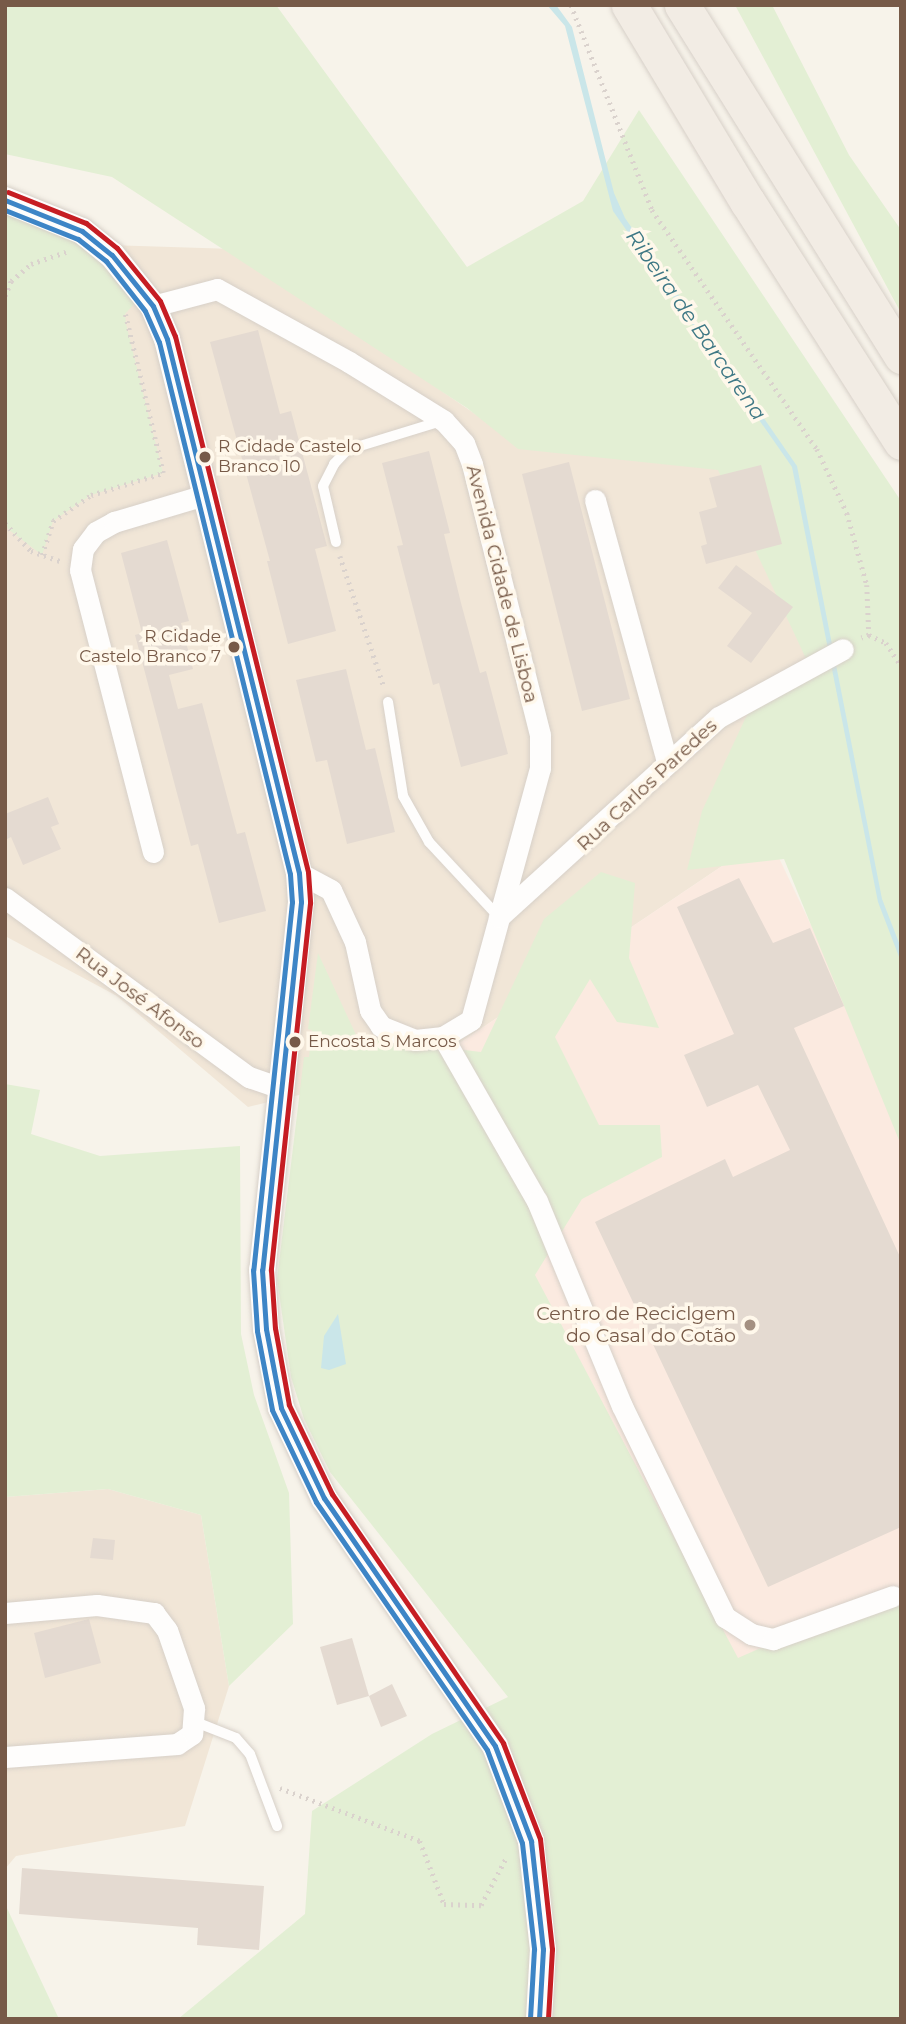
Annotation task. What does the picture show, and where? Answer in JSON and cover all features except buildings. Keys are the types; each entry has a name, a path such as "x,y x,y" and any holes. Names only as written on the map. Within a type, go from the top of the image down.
{"highway":[{"path":"629,5 747,201 901,442"},
{"path":"682,5 901,356"}],"street":[{"path":"5,201 82,231 112,255 153,306 167,339 208,494 299,873 301,902 262,1270 266,1329 281,1408 324,1498 495,1746 531,1841 543,1948 539,2019"},
{"name":"Avenida Cidade de Lisboa","path":"153,306 217,289 349,362 444,421 464,443 472,464 540,735 540,768 471,1020 447,1045"},
{"path":"153,852 80,570 83,548 96,532 208,494"},
{"path":"595,500 667,761"},
{"name":"Rua Carlos Paredes","path":"499,917 554,872 667,761 719,717 843,649"},
{"path":"299,873 331,890 355,942 370,1010 381,1026 415,1040 447,1045 498,1127 537,1201 622,1406 725,1617 751,1634 773,1639 893,1596"},
{"name":"Rua José Afonso","path":"5,898 249,1077 281,1088"},
{"path":"5,1613 97,1605 154,1613 167,1630 194,1708 192,1734 177,1744 5,1756"}],"lane":[{"path":"336,542 323,486 334,464 348,450 444,421"},
{"path":"388,702 403,796 429,842 499,917"},
{"path":"193,1721 236,1738 250,1754 277,1826"}],"path":[{"path":"571,5 652,210 822,459 847,513 867,585 869,635"},
{"path":"5,296 11,281 31,264 74,251"},
{"path":"42,555 53,521 91,495 163,473 125,314 153,306"},
{"path":"5,523 31,551 80,570"},
{"path":"336,542 388,702"},
{"path":"843,649 869,635"},
{"path":"869,635 886,643 901,665"},
{"path":"260,1780 420,1842 444,1904 481,1905 505,1857 517,1850"}],"shaded area":[{"path":"5,233 45,243 234,249 497,429 728,447 815,651 768,835 427,1065 248,1107 117,996 5,936"},
{"path":"768,835 901,1114 901,1632 731,1723 427,1065"},
{"path":"108,1489 201,1515 229,1686 185,1826 16,1856 5,1869 5,1497"}],"green space":[{"path":"5,5 276,5 467,267 583,201 639,110 901,501 901,1145 784,859 687,870 702,811 760,687 808,663 718,470 518,449 467,408 112,177 5,154"},
{"path":"735,5 772,5 849,155 901,230 901,313"},
{"path":"5,205 73,236 102,262 135,303 125,314 126,324 163,473 91,495 53,521 42,555 8,529 5,520"},
{"path":"601,872 635,883 629,958 659,1028 617,1022 590,979 555,1037 599,1125 660,1125 662,1157 582,1199 535,1275 738,1658 901,1586 901,2019 178,2019 305,1914 312,1811 432,1734 508,1697 330,1472 304,1419 291,1377 277,1279 304,1057 309,1057 312,1030 308,1029 318,953 357,1037 481,1052 544,919"},
{"path":"5,1084 40,1090 31,1134 100,1156 240,1146 241,1334 254,1395 289,1493 293,1624 229,1686 201,1515 108,1489 5,1497"},
{"path":"5,1904 59,2019 5,2019"}],"water":[{"name":"Ribeira de Barcarena","path":"547,5 556,5 572,27 614,193 625,218 797,466 882,899 901,948 901,962 878,902 792,467 613,211 565,26"},
{"path":"338,1314 346,1364 329,1370 321,1368 324,1336"}],"transit line":[{"path":"8,192 86,223 117,248 160,301 175,336 308,872 310,903 271,1270 275,1328 289,1405 332,1494 503,1743 540,1839 552,1949 548,2019"},
{"path":"5,200 82,231 112,255 153,306 167,339 299,873 301,902 262,1270 266,1329 281,1408 324,1498 495,1746 531,1841 543,1949 539,2019"},
{"path":"5,210 78,239 106,261 145,311 159,342 290,874 292,902 253,1270 257,1331 272,1410 316,1502 487,1750 522,1843 534,1949 530,2019"}],"place":[{"name":"R Cidade Castelo Branco 10","path":"205,457"},
{"name":"R Cidade Castelo Branco 7","path":"234,647"},
{"name":"Encosta S Marcos","path":"295,1042"},
{"name":"Centro de Reciclgem do Casal do Cotão","path":"750,1325"}]}
